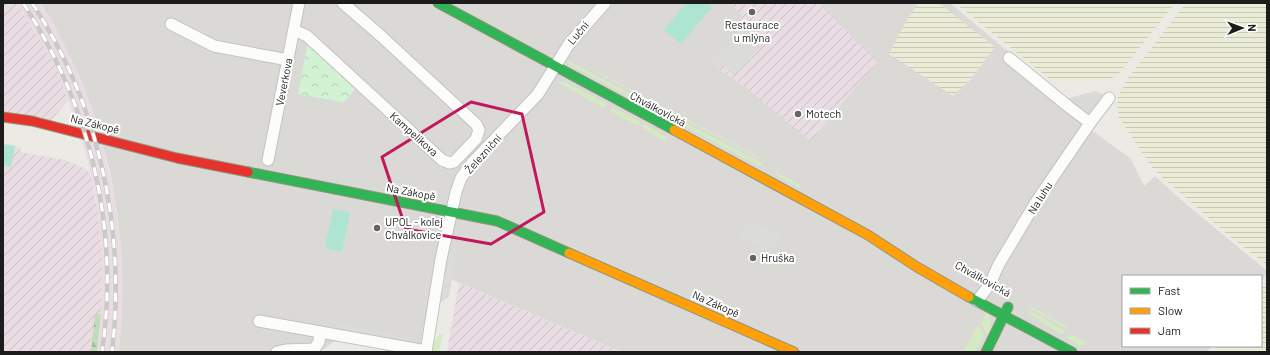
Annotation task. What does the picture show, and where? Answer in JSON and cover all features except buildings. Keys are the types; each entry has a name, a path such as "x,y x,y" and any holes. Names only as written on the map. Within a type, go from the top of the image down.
{"street":[{"name":"Veverkova","path":"268,160 299,3"},
{"name":"Kampelíkova","path":"294,30 307,36 442,160 450,163 454,162 476,139 479,130 476,124 343,3"},
{"name":"Chválkovická","path":"438,3 868,235 909,251"},
{"name":"Luční","path":"555,66 569,44 605,3"},
{"path":"171,24 214,46 288,60"},
{"path":"1009,58 1068,107 1090,123"},
{"name":"Železniční","path":"426,351 441,259 458,185 464,173 472,163 538,94 555,66"},
{"name":"Na luhu","path":"982,296 1036,202 1109,98"},
{"name":"Na Zákopě","path":"3,116 32,121 177,158 489,219 505,224 794,352"},
{"name":"Chválkovická","path":"868,235 891,252 925,273 982,296 1011,316 1075,351"},
{"name":"Chválkovická","path":"1005,305 1011,316"},
{"path":"986,352 1011,316"},
{"path":"995,352 1011,316"},
{"path":"259,321 426,351"},
{"path":"277,352 286,350 314,349 319,342 320,332"}],"highlighted area":[{"path":"471,102 522,114 544,212 491,244 406,229 382,157"}],"shaded area":[{"path":"3,3 17,3 57,68 68,101 50,121 3,112"},
{"path":"17,3 41,3 54,24 82,82 100,134 115,199 120,238 123,287 119,352 97,352 101,314 102,261 96,197 86,155 57,68"},
{"path":"41,3 950,3 1065,99 1096,91 1104,95 1083,124 1130,158 1144,186 1155,176 1187,205 1267,271 1267,274 1262,281 1262,275 1122,275 1122,347 1211,347 1207,352 622,352 434,272 419,352 336,340 320,352 119,352 122,311 122,264 118,219 110,171 92,109 82,82"},
{"path":"730,3 818,3 877,62 811,140 712,62 748,23"},
{"path":"748,23 766,41 734,75 723,65 719,69 712,62"},
{"path":"3,144 21,147 20,152 65,160 84,168 88,171 91,177 99,217 102,261 101,314 95,314 91,352 3,352"},
{"path":"750,219 780,236 770,254 739,236"},
{"path":"451,244 457,247 449,297 441,302"},
{"path":"459,283 622,352 447,352"},
{"path":"336,324 410,337 409,344 335,331"}],"green space":[{"path":"686,3 707,3 712,7 681,44 664,30"},
{"path":"919,3 939,3 995,47 970,80 953,96 889,54 908,18"},
{"path":"955,3 1175,3 1117,76 1105,80 1058,82 1047,77"},
{"path":"1186,3 1267,3 1267,265 1228,235 1153,169 1119,118 1117,104 1118,97 1128,78"},
{"path":"308,42 357,87 344,102 298,94"},
{"path":"567,60 647,103 642,103 574,67 569,64"},
{"path":"587,66 652,101 651,102"},
{"path":"565,82 605,103 606,105 604,108 559,83"},
{"path":"661,105 766,161 766,162 660,106"},
{"path":"613,108 640,122 638,126 610,111"},
{"path":"659,109 764,164 760,166 757,165 660,113"},
{"path":"644,124 668,138 666,141 642,128"},
{"path":"3,144 15,146 11,167 3,165"},
{"path":"775,171 802,186 799,188 778,176"},
{"path":"333,209 350,212 342,252 325,248"},
{"path":"1267,281 1267,352 1214,352 1217,347 1262,347 1262,287"},
{"path":"1030,306 1068,327 1067,329 1030,308"},
{"path":"1029,310 1065,331 1062,335 1029,313"},
{"path":"987,311 991,322 988,334 986,333 981,322"},
{"path":"95,314 101,314 97,352 91,352"},
{"path":"978,325 984,336 975,352 963,352"},
{"path":"443,333 439,352 432,352 436,338"},
{"path":"1070,334 1086,343 1080,346 1067,338"}],"railway":[{"path":"23,3 47,43 67,84 83,127 95,170 103,215 107,260 107,306 102,352"},
{"path":"32,3 56,42 75,84 91,127 103,171 111,216 115,261 115,307 112,352"}],"traffic: fast":[{"path":"438,3 674,130"},
{"path":"248,172 497,221 569,253"},
{"path":"969,297 1072,352"},
{"path":"986,352 1008,307"}],"traffic: slow":[{"path":"674,130 868,235 917,267 969,297"},
{"path":"569,253 794,352"}],"traffic: jam":[{"path":"3,117 32,121 177,158 248,172"}],"place":[{"name":"Restaurace u mlýna","path":"752,12"},
{"name":"Motech","path":"798,114"},
{"name":"UPOL - kolej Chválkovice","path":"377,228"},
{"name":"Hruška","path":"753,258"}]}
